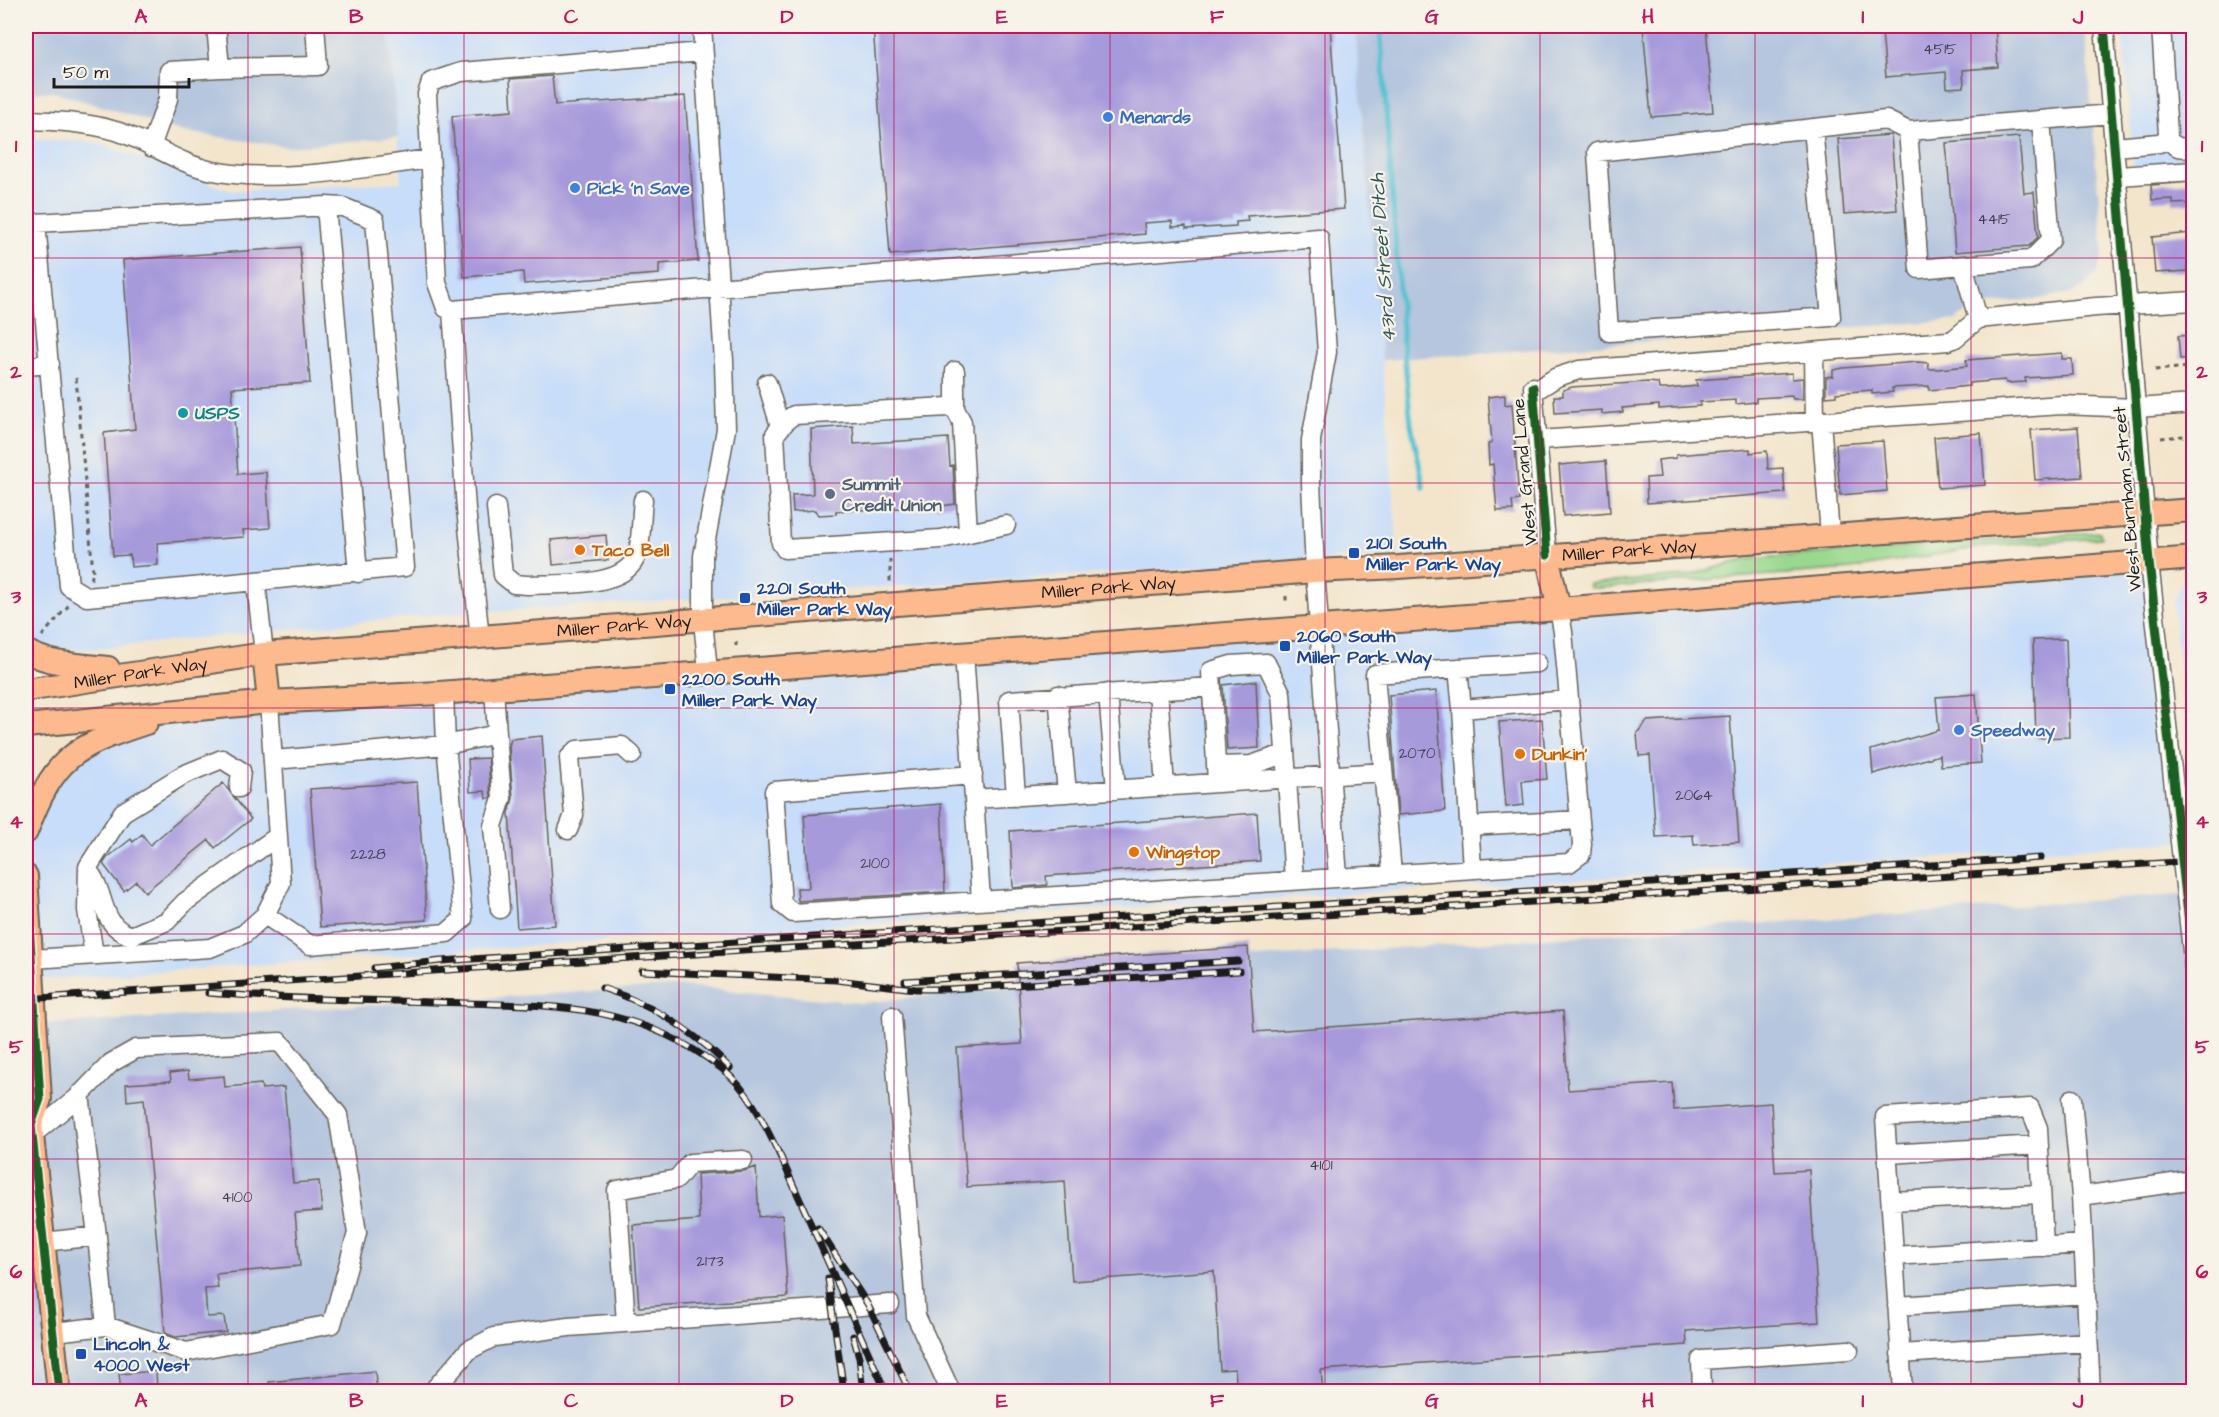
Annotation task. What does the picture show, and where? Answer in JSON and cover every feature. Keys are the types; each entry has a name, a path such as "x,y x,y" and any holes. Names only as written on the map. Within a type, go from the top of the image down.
{"main road":[{"name":"Miller Park Way","path":"26,690 264,654 1315,571 1399,567 2193,510"},
{"path":"1547,555 1559,609"},
{"path":"26,726 269,702 444,692 1559,609 2193,558"},
{"path":"26,651 34,656 67,664 146,671"},
{"path":"264,654 269,702"},
{"path":"26,831 45,784 55,770 73,755 110,735 189,709"},
{"path":"26,876 30,973 40,1099 29,1133 31,1181 44,1242 59,1392"}],"street":[{"path":"216,26 220,68"},
{"path":"151,147 168,99 169,70 318,66 315,26"},
{"path":"702,26 726,429 703,556 703,621 708,671"},
{"name":"West Burnham Street","path":"2104,26 2149,562 2185,802 2193,968"},
{"path":"2115,147 2159,143 2166,140 2168,135 2161,26"},
{"path":"703,52 461,72 431,82 427,94 437,283 446,308 452,310 1319,238 1327,352 1311,440 1315,571 1338,877"},
{"path":"1813,128 1831,316 1609,332 1597,152 1813,128 1886,120 1908,131 2112,114"},
{"path":"26,120 63,121 116,131 212,171 255,174 329,172 430,159"},
{"path":"1908,131 1919,269 2031,260 2051,240 2042,120"},
{"path":"2166,140 2178,147 2193,148"},
{"path":"2118,176 2193,171"},
{"path":"326,206 358,573"},
{"path":"326,206 343,207 375,220 405,567 87,597 69,586 50,364 31,224 326,206"},
{"path":"1963,265 1978,319"},
{"path":"1830,536 1818,421 1814,352 1948,341 1954,339 1978,319 2193,301"},
{"path":"452,310 466,509 480,638"},
{"name":"West Grand Lane","path":"1547,555 1533,389 1563,374 1579,370 1814,352"},
{"path":"26,366 50,364"},
{"path":"955,371 956,409 962,422 968,532"},
{"path":"767,383 780,426"},
{"name":"West Grand Lane","path":"1538,441 2062,405 2136,408 2193,404"},
{"path":"956,409 949,407 794,415 780,426 775,434 774,443 781,543 785,549 940,539 1006,525"},
{"path":"495,507 499,558 503,575 514,584 527,585 611,580 627,570 637,558 643,500"},
{"path":"255,582 264,654"},
{"path":"973,775 774,791 782,904 793,913 1569,863 1577,859 1582,844 1559,609"},
{"path":"964,653 981,900"},
{"path":"1217,775 1211,671 1231,665 1266,663 1281,693 1285,779 1294,880"},
{"path":"1392,874 1375,674 1537,663"},
{"path":"1458,668 1472,869"},
{"path":"1016,797 1009,700 1212,687"},
{"path":"494,688 502,798 493,826 500,909"},
{"path":"1158,690 1165,787"},
{"path":"266,915 310,945 447,933 463,919 446,745 444,692"},
{"path":"1108,693 1116,790"},
{"path":"1059,696 1067,793"},
{"path":"1462,709 1569,700"},
{"path":"30,973 94,955 210,948 244,934 266,915 281,883 269,702"},
{"path":"274,760 446,745 497,734"},
{"path":"568,830 574,815 569,758 577,750 622,746 632,754"},
{"path":"974,799 1165,787 1217,775 1284,754"},
{"path":"94,955 87,910 88,870 123,812 183,775 222,759 241,771 239,788"},
{"path":"1217,775 1285,779 1383,772"},
{"path":"1469,826 1580,820"},
{"path":"88,870 99,884 108,921 131,936 167,921 185,902 278,836"},
{"path":"892,1016 916,1316 951,1392"},
{"path":"29,1133 80,1094 111,1063 135,1049 280,1041 338,1114 357,1233 332,1324 186,1353 106,1326 54,1332"},
{"path":"80,1094 106,1326"},
{"path":"2072,1099 2081,1196 2091,1392"},
{"path":"1903,1392 1886,1117 2030,1108 2038,1128 2044,1247"},
{"path":"1888,1154 2039,1145"},
{"path":"626,1323 617,1190 677,1179 690,1163 743,1160"},
{"path":"2081,1196 2193,1180"},
{"path":"1891,1201 2041,1194"},
{"path":"44,1242 97,1236"},
{"path":"1894,1256 2083,1244"},
{"path":"1898,1306 2086,1294"},
{"path":"432,1392 469,1350 494,1337 626,1323 890,1304"},
{"path":"1900,1354 2088,1342"},
{"path":"1702,1392 1701,1360 1850,1350"}],"path":[{"path":"2155,370 2189,368"},
{"path":"2161,438 2193,435"},
{"path":"889,543 890,585"},
{"path":"1286,596 1286,602"}],"shaded area":[{"path":"26,26 388,26 398,137 289,147 184,132 55,92 26,92"},
{"path":"388,26 1355,26 1398,555 420,616 80,650 36,645 26,628 26,139 95,142 231,191 401,182"},
{"path":"1355,26 2085,26 2103,253 2101,261 2096,273 2085,286 2074,292 2045,298 1982,305 1957,318 1960,320 1382,360"},
{"path":"2122,26 2193,26 2193,166 2134,171"},
{"path":"2149,562 2180,842 670,936 34,980 26,876 26,832 55,770 189,709"},
{"path":"2193,574 2193,803 2173,603 2181,584"},
{"path":"2193,894 2193,1391 26,1392 26,1126 31,1125 36,1025 684,986 861,1003 1268,957"}],"green space":[{"path":"2100,532 2101,538 1988,546 1851,569 1599,588 1590,588 1589,584 1687,576 1747,559"}],"building":[{"name":"Menards","path":"873,26 1330,26 1344,209 1247,216 1248,221 1236,222 1236,226 1186,229 1186,226 1172,227 1172,221 1144,223 1145,234 890,255"},
{"path":"1643,26 1706,26 1713,112 1651,117"},
{"path":"1931,26 1995,26 1998,67 1963,70 1964,87 1947,88 1946,72 1886,77 1882,32"},
{"name":"Pick 'n Save","path":"552,76 555,105 685,96 698,261 659,264 659,274 524,284 523,272 464,277 452,116 512,111 510,79"},
{"path":"1891,135 1897,210 1844,214 1838,139"},
{"path":"2019,137 2024,193 2034,192 2038,237 2029,246 1955,252 1946,143"},
{"path":"2193,182 2193,203 2173,204 2173,199 2152,200 2151,185"},
{"path":"2191,233 2193,265 2188,266 2188,271 2155,273 2152,237"},
{"name":"USPS","path":"300,247 310,383 232,388 238,474 266,472 270,528 243,530 244,537 157,543 158,565 131,567 130,555 113,556 104,433 135,429 123,260"},
{"path":"2193,335 2193,358 2180,359 2178,336"},
{"path":"2062,353 2062,359 2072,359 2073,375 2025,378 2026,382 2006,383 2005,380 1969,383 1969,386 1929,390 1929,386 1892,388 1893,392 1872,394 1872,390 1836,393 1836,396 1826,397 1826,377 1833,376 1833,370 1843,368 1918,362 1928,363 1929,369 1938,369 1967,366 1966,360"},
{"path":"1792,373 1792,379 1803,378 1803,399 1793,399 1792,396 1756,398 1756,402 1736,404 1736,400 1700,402 1700,406 1659,409 1659,405 1622,408 1623,412 1602,414 1602,410 1555,413 1554,396 1563,396 1563,390 1572,387 1648,382 1658,383 1659,389 1668,389 1697,386 1696,380"},
{"path":"1505,395 1505,405 1512,404 1519,500 1512,501 1513,510 1497,511 1493,464 1489,465 1488,444 1492,443 1488,397"},
{"path":"853,426 854,444 948,438 950,466 953,465 955,504 935,507 932,503 902,505 902,508 836,511 836,514 818,515 815,510 793,512 792,495 813,494 811,429"},
{"path":"2078,427 2082,477 2035,480 2031,430"},
{"path":"1981,433 1985,485 1938,488 1934,437"},
{"path":"1883,441 1887,491 1840,495 1836,444"},
{"path":"1750,449 1750,453 1767,451 1768,469 1783,468 1785,493 1647,503 1646,478 1660,477 1658,460 1676,458 1676,455"},
{"path":"1606,461 1610,512 1563,516 1559,465"},
{"name":"Taco Bell","path":"606,535 608,560 553,565 551,540"},
{"name":"Speedway","path":"2066,639 2069,737 2036,738 2033,640"},
{"path":"1256,681 1259,748 1227,750 1223,685"},
{"path":"1436,691 1445,811 1398,815 1389,695"},
{"name":"Speedway","path":"1976,694 1981,763 1941,766 1940,755 1873,774 1871,750 1939,730 1936,697"},
{"path":"1730,716 1739,842 1694,845 1693,835 1656,837 1650,755 1639,756 1637,733 1647,721"},
{"path":"1542,719 1547,779 1522,781 1524,805 1506,807 1499,722"},
{"path":"542,736 555,925 517,928 509,813 513,798 509,746 511,739"},
{"path":"488,758 491,797 486,799 485,791 470,792 468,759"},
{"path":"417,782 427,920 320,927 310,789"},
{"path":"223,783 251,819 215,848 209,840 145,892 136,881 124,891 103,864 107,858 131,839 133,842 142,834 150,845"},
{"path":"941,804 945,892 798,901 797,888 809,888 804,815"},
{"path":"1257,813 1260,861 1046,876 1047,885 1013,888 1010,831"},
{"path":"1248,947 1254,1032 1563,1011 1568,1090 1672,1083 1674,1110 1771,1103 1775,1172 1809,1170 1819,1322 1686,1331 1687,1345 1321,1370 1323,1392 1237,1392 1235,1369 1220,1370 1214,1271 1072,1281 1065,1181 967,1187 957,1048 1022,1044 1017,963"},
{"path":"188,1071 189,1079 224,1076 225,1087 261,1084 262,1089 284,1087 293,1183 319,1181 322,1211 295,1213 300,1266 216,1274 218,1288 205,1289 207,1317 224,1316 226,1332 175,1337 165,1333 144,1099 127,1101 126,1084 171,1081 170,1073"},
{"path":"756,1167 759,1217 782,1215 788,1297 639,1307 633,1225 699,1220 697,1174 744,1171"},
{"path":"156,1371 157,1390 121,1392 119,1374"},
{"path":"375,1371 377,1392 270,1392 269,1382"}],"waterway":[{"name":"43rd Street Ditch","path":"1380,26 1403,344 1411,424 1424,488"}],"railway":[{"path":"374,968 441,961 2041,858"},
{"path":"26,999 551,963 2194,861"},
{"path":"905,981 1238,961"},
{"path":"642,971 836,980 916,989 1239,971"},
{"path":"602,988 655,1010 686,1030 730,1068"},
{"path":"208,993 547,1006 583,1010 618,1018 653,1029 688,1046 722,1069 750,1099 782,1160"},
{"path":"779,1153 886,1392"},
{"path":"818,1228 868,1305 910,1392"},
{"path":"828,1279 844,1392"},
{"path":"853,1336 859,1357 863,1392"}],"cycle path":[{"path":"2104,26 2149,562 2194,968"},
{"path":"1533,387 1547,555"},
{"path":"26,876 40,1099 31,1125 59,1392"}],"place":[{"name":"Menards","path":"1108,117"},
{"name":"Pick 'n Save","path":"575,188"},
{"name":"USPS","path":"183,413"},
{"name":"Summit Credit Union","path":"830,494"},
{"name":"Taco Bell","path":"580,550"},
{"name":"2101 South Miller Park Way","path":"1354,553"},
{"name":"2201 South Miller Park Way","path":"745,598"},
{"name":"2060 South Miller Park Way","path":"1285,646"},
{"name":"2200 South Miller Park Way","path":"670,689"},
{"name":"Speedway","path":"1959,730"},
{"name":"Dunkin'","path":"1520,754"},
{"name":"Wingstop","path":"1134,852"},
{"name":"Lincoln & 4000 West","path":"81,1354"}]}
